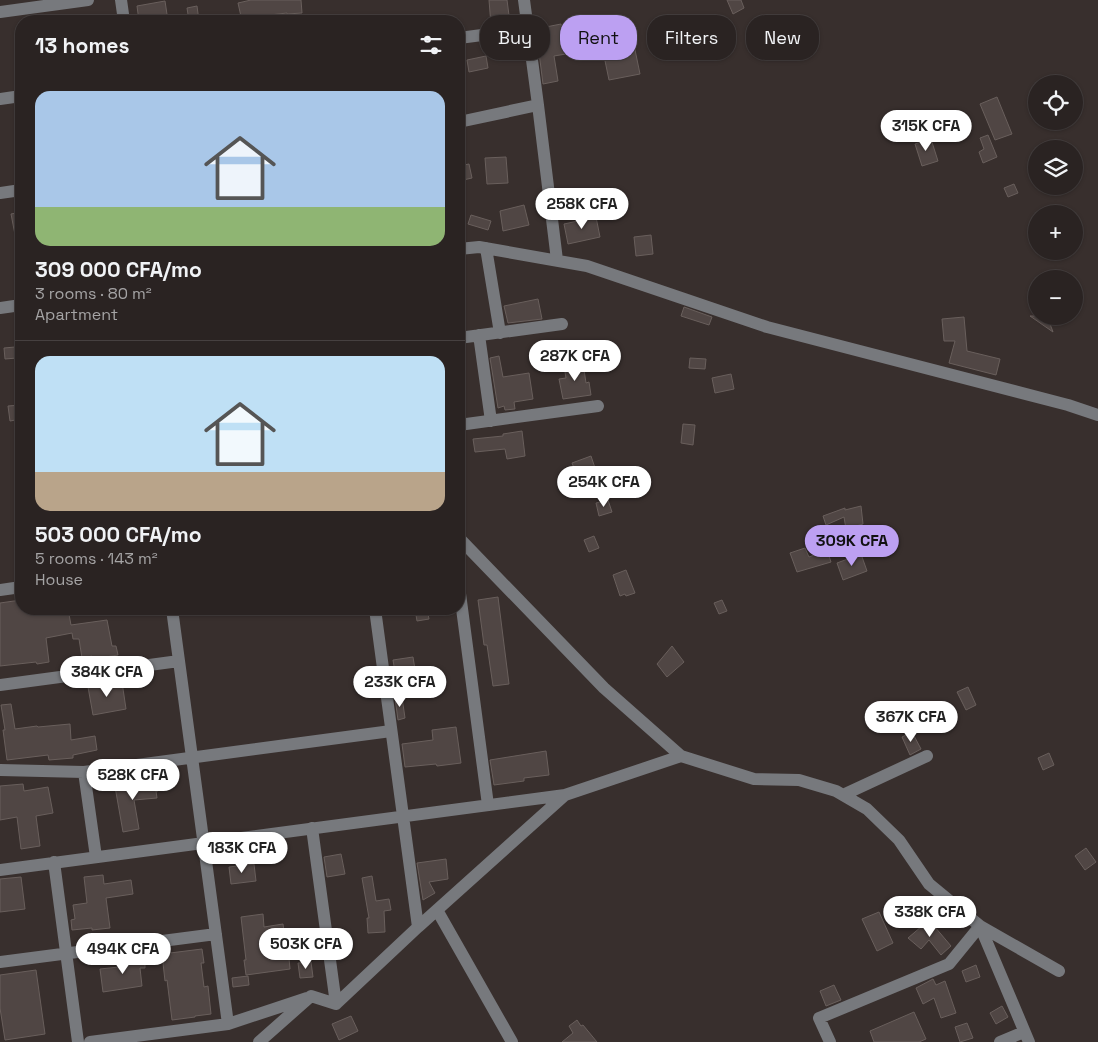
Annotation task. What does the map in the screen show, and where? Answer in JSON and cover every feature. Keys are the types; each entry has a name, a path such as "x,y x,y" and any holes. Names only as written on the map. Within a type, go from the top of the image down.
{"street":[{"path":"0,12 88,0"},
{"path":"121,0 123,15"},
{"path":"524,0 526,15"},
{"path":"465,37 480,35"},
{"path":"532,60 557,260"},
{"path":"0,99 15,97"},
{"path":"465,121 538,105"},
{"path":"0,193 15,191"},
{"path":"465,248 486,248 587,266 767,327 1068,405 1098,415"},
{"path":"486,248 500,332"},
{"path":"0,308 15,306"},
{"path":"465,337 562,324"},
{"path":"479,335 491,421"},
{"path":"465,424 598,406"},
{"path":"465,544 604,688 681,756 754,779 799,780 836,791 867,809 899,840 929,884 980,926 1059,971"},
{"path":"0,590 15,588"},
{"path":"173,615 228,1024"},
{"path":"376,615 418,927"},
{"path":"463,615 488,805"},
{"path":"0,685 179,661"},
{"path":"0,770 84,772 391,731"},
{"path":"0,870 565,795 681,756"},
{"path":"843,795 927,756"},
{"path":"84,772 96,857"},
{"path":"336,1004 418,927 565,795"},
{"path":"312,828 336,1004"},
{"path":"54,862 78,1042"},
{"path":"437,910 512,1042"},
{"path":"980,926 1026,1037 1000,1042"},
{"path":"830,1042 820,1018 949,964 980,926"},
{"path":"0,962 216,934"},
{"path":"90,1042 228,1024 311,996 336,1004"},
{"path":"259,1042 311,996"}],"building":[{"path":"251,0 301,0 302,13 241,15 238,3"},
{"path":"489,0 507,0 509,15 490,15"},
{"path":"727,0 741,0 744,8 733,14"},
{"path":"165,1 167,15 138,15 137,6"},
{"path":"197,6 198,15 188,15 187,8"},
{"path":"560,24 560,55 554,56 558,81 543,84 540,60 550,60 550,26"},
{"path":"480,57 480,60 487,60 488,68 469,72 467,60"},
{"path":"605,60 637,60 640,74 609,80"},
{"path":"997,97 1012,134 995,140 980,104"},
{"path":"988,135 997,157 983,163 979,152 984,149 980,138"},
{"path":"931,139 938,161 922,166 915,144"},
{"path":"506,157 508,183 487,184 485,158"},
{"path":"469,164 472,178 465,180 465,165"},
{"path":"1014,184 1018,193 1008,197 1004,188"},
{"path":"524,205 529,225 503,231 500,211"},
{"path":"15,213 15,235 11,214"},
{"path":"471,215 491,221 488,230 468,224"},
{"path":"596,217 600,237 568,244 564,224"},
{"path":"651,235 653,254 636,256 634,237"},
{"path":"538,299 542,319 508,323 504,306"},
{"path":"684,307 712,317 709,325 681,316"},
{"path":"964,317 967,351 1000,359 996,375 949,363 955,341 944,341 942,319"},
{"path":"1043,325 1050,325 1053,332"},
{"path":"15,347 15,358 5,359 4,348"},
{"path":"499,356 503,377 529,373 533,399 514,402 515,409 505,410 504,406 498,408 490,358"},
{"path":"690,358 706,359 705,369 689,368"},
{"path":"583,363 586,383 589,382 591,395 563,399 559,379 566,378 564,366"},
{"path":"731,374 734,389 715,393 712,378"},
{"path":"15,405 15,420 10,421 8,406"},
{"path":"683,424 695,425 693,445 681,443"},
{"path":"522,431 525,456 507,459 505,449 475,452 473,439 503,436 503,434"},
{"path":"591,456 596,471 578,478 572,463"},
{"path":"608,500 612,512 599,516 596,503"},
{"path":"861,506 863,524 846,529 844,517 826,525 823,516 845,508 845,510"},
{"path":"594,536 599,548 589,552 584,540"},
{"path":"805,548 809,557 827,550 831,562 797,572 790,553"},
{"path":"861,554 867,571 843,580 837,563"},
{"path":"626,570 635,593 620,596 613,575"},
{"path":"498,597 509,684 493,686 487,645 484,645 478,600"},
{"path":"722,600 727,611 719,614 714,603"},
{"path":"15,601 15,615 69,615 71,625 107,620 112,646 116,646 118,655 92,659 92,656 82,658 79,639 73,639 72,633 46,638 49,662 0,666 0,603"},
{"path":"416,615 428,615 429,619 417,621"},
{"path":"672,646 684,662 667,677 657,664"},
{"path":"413,657 418,688 398,691 393,660"},
{"path":"122,682 126,709 93,715 88,687"},
{"path":"968,687 976,705 966,710 957,692"},
{"path":"402,697 405,718 398,720 395,698"},
{"path":"11,704 15,729 70,724 71,740 95,736 97,750 73,755 73,758 49,760 48,755 7,760 1,705"},
{"path":"456,727 461,763 405,767 402,744 433,740 432,730"},
{"path":"912,732 921,749 910,755 902,737"},
{"path":"546,751 549,775 524,778 524,781 494,785 490,760"},
{"path":"1049,753 1054,765 1043,770 1038,758"},
{"path":"126,779 127,784 156,781 158,791 156,791 157,798 134,800 139,829 123,832 114,781"},
{"path":"23,784 24,791 48,787 53,813 36,816 40,846 21,849 17,817 0,820 0,786"},
{"path":"1086,848 1096,862 1085,870 1075,856"},
{"path":"341,854 345,874 327,877 324,857"},
{"path":"446,859 448,879 429,882 435,893 423,900 417,863"},
{"path":"254,864 256,881 231,884 229,867"},
{"path":"103,875 104,884 131,880 133,894 106,898 110,928 72,930 71,920 75,919 73,905 87,903 84,877"},
{"path":"372,876 376,901 389,899 391,910 384,911 385,932 368,933 367,918 369,918 362,878"},
{"path":"21,877 25,909 0,912 0,879"},
{"path":"879,912 893,943 877,951 862,919"},
{"path":"263,914 264,927 283,924 290,969 246,975 241,917"},
{"path":"929,920 951,946 941,955 929,940 921,949 908,938"},
{"path":"202,949 204,963 201,963 204,987 208,986 211,1014 172,1020 162,954"},
{"path":"126,954 127,959 145,959 145,968 140,968 142,986 103,992 100,969 119,967 118,955"},
{"path":"311,962 313,977 300,978 298,963"},
{"path":"976,965 980,977 966,982 962,971"},
{"path":"36,970 45,1034 5,1040 0,1008 0,975"},
{"path":"248,976 249,985 233,987 232,978"},
{"path":"933,979 936,985 945,981 956,1013 941,1018 934,998 923,1004 916,988"},
{"path":"834,985 841,1000 826,1006 820,991"},
{"path":"1002,1006 1008,1017 996,1024 990,1013"},
{"path":"914,1012 926,1039 919,1042 874,1042 870,1031"},
{"path":"351,1016 358,1031 339,1040 332,1024"},
{"path":"577,1020 597,1042 562,1042 573,1033 569,1026"},
{"path":"967,1023 973,1038 960,1042 955,1027"}]}
